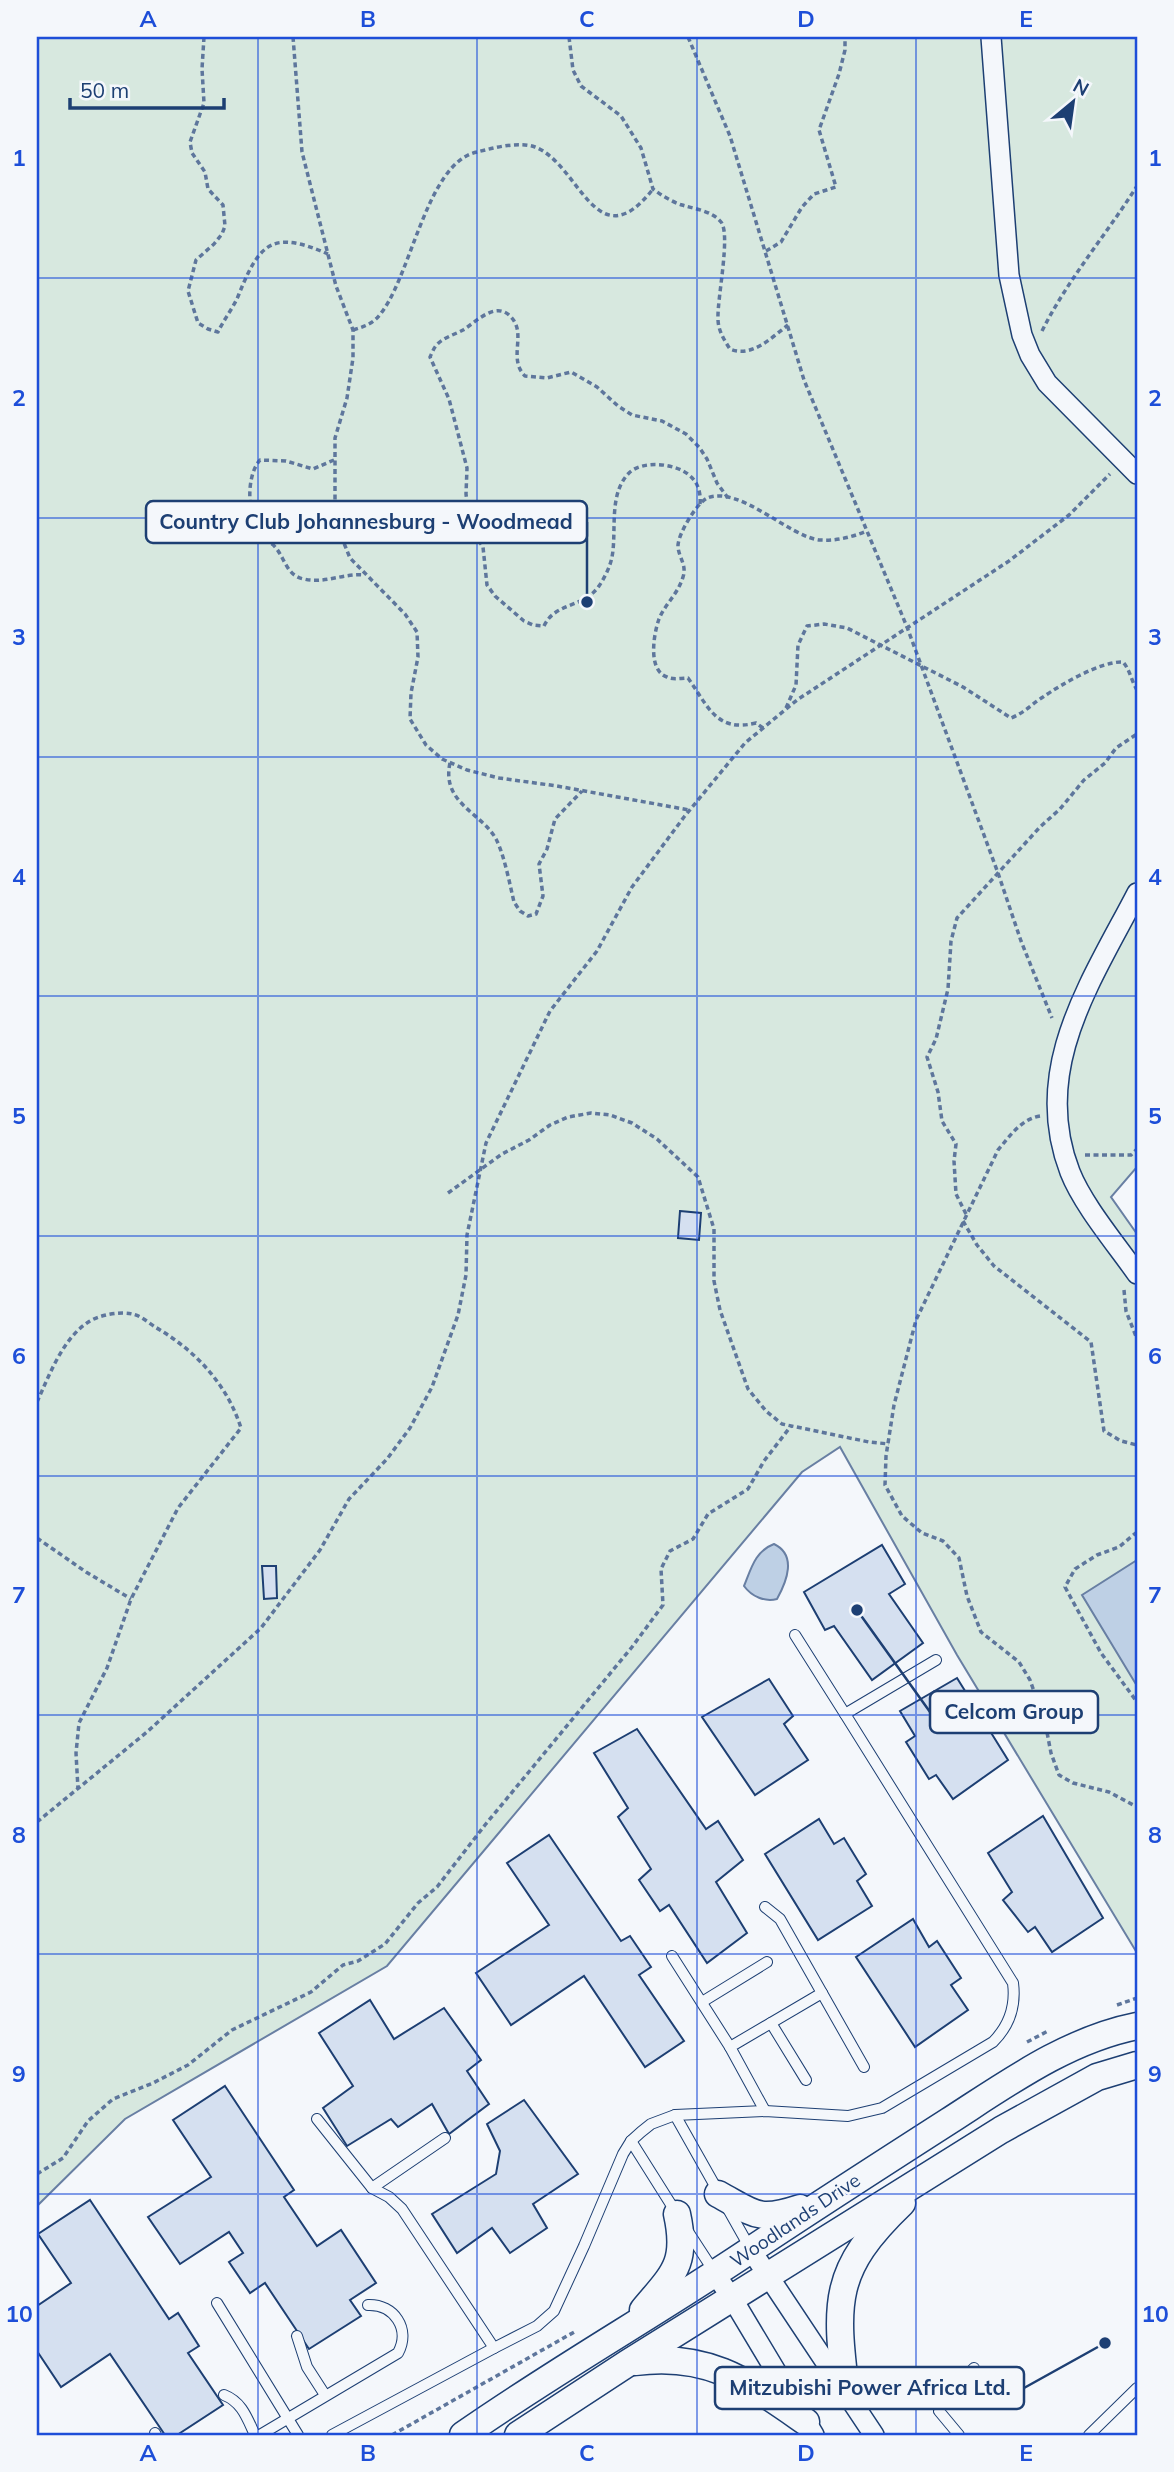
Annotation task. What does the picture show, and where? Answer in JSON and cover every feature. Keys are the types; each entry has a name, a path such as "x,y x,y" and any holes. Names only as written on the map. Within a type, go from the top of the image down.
{"main road":[{"name":"Woodlands Drive","path":"463,2435 512,2400 715,2274 823,2201 1038,2064 1085,2042 1137,2026"},
{"name":"Woodlands Drive","path":"518,2435 941,2166 1097,2077 1137,2066"},
{"path":"846,2393 839,2320 844,2283 850,2266 857,2253 886,2218 941,2166"},
{"path":"718,2194 763,2217 785,2214 823,2201"},
{"path":"626,2330 668,2280 679,2260 682,2242 677,2214"},
{"path":"628,2363 660,2359 697,2363 721,2370 756,2387 810,2428"}],"street":[{"path":"991,37 1009,275 1022,335 1030,355 1047,383 1130,468"},
{"path":"1137,893 1088,988 1064,1049 1056,1091 1056,1113 1070,1173 1086,1201 1137,1274"},
{"path":"751,2250 874,2435"},
{"path":"715,2274 810,2428"}],"lane":[{"path":"332,2435 537,2326 554,2311 623,2154 631,2141 651,2124 675,2115 765,2110 848,2116 882,2108 993,2042 1003,2032 1014,2006 1013,1983 795,1635"},
{"path":"845,1714 936,1660"},
{"path":"765,1907 780,1919 864,2067"},
{"path":"673,1956 730,2047 765,2110"},
{"path":"702,2002 767,1962"},
{"path":"730,2047 822,1993"},
{"path":"771,2023 806,2080"},
{"path":"675,2115 751,2250"},
{"path":"317,2119 372,2188 389,2197 402,2209 495,2348"},
{"path":"372,2188 445,2138"},
{"path":"631,2141 715,2274"},
{"path":"217,2303 298,2435"},
{"path":"224,2395 232,2398 242,2408 257,2435 394,2356 401,2348 403,2330 393,2312 384,2306 368,2305"},
{"path":"297,2336 307,2367 325,2395"},
{"path":"958,2435 939,2411 943,2401 974,2368"},
{"path":"1089,2435 1137,2388"}],"path":[{"path":"204,37 204,103 190,142 192,153 205,173 208,189 223,205 225,226 214,244 196,260 191,271 188,291 198,323 218,332 239,295 248,269 265,247 273,243 295,243 328,254"},
{"path":"293,37 302,152 336,286 353,330 353,358 347,398 335,438 335,521 350,558 405,614 416,632 418,656 411,693 410,719 426,746 450,763 499,778 690,810"},
{"path":"569,37 573,70 580,86 621,116 641,148 653,189 680,205 705,212 720,221 724,228 726,240 718,295 718,322 730,349 738,352 757,348 788,325"},
{"path":"688,37 730,136 804,380 907,626 1021,941 1064,1049"},
{"path":"766,251 780,242 802,207 814,194 836,187 819,130 839,74 845,37"},
{"path":"353,330 370,324 384,307 401,274 426,210 445,178 463,157 474,152 510,146 536,147 562,170 591,205 616,215 627,214 642,203 653,189"},
{"path":"1030,355 1056,304 1108,232 1137,186"},
{"path":"700,504 701,492 690,475 680,470 641,465 631,471 624,479 617,500 612,558 597,589 586,600 557,611 544,626 524,621 495,596 488,585 483,547 469,519 467,468 449,399 430,356 434,347 486,313 500,310 509,314 514,320 519,338 516,357 519,370 525,376 547,378 571,372 597,387 632,415 675,426 699,447 717,483 728,498"},
{"path":"334,460 313,468 286,461 260,460 251,475 251,508 263,537 275,546 285,566 302,579 326,580 354,575 366,576"},
{"path":"37,1822 147,1732 261,1628 320,1550 349,1499 387,1459 410,1428 432,1387 458,1314 466,1275 467,1235 486,1143 550,1011 597,951 632,887 690,810 745,743 785,710 907,626 1009,561 1130,468"},
{"path":"764,728 755,723 736,727 723,722 709,709 688,678 669,678 661,674 655,661 653,642 659,620 677,593 684,576 685,568 678,549 678,540 700,504 717,496 757,509 818,540 851,537 867,531"},
{"path":"785,710 796,685 798,645 807,626 824,624 847,628 963,687 1011,718 1022,714 1044,696 1075,679 1115,661 1123,662 1129,668 1130,677 1137,690"},
{"path":"966,1214 956,1194 956,1144 942,1121 938,1092 927,1056 936,1039 948,989 951,941 957,918 1084,780 1105,763 1116,748 1137,734"},
{"path":"450,763 448,771 453,790 460,802 496,839 514,902 520,911 528,916 537,914 541,905 543,896 540,864 555,819 582,791"},
{"path":"448,1193 550,1125 568,1117 591,1113 610,1115 632,1123 657,1139 698,1177 714,1229 714,1281 720,1310 748,1389 766,1411 782,1424 869,1443 889,1444"},
{"path":"1056,1113 1031,1117 1016,1129 998,1150 916,1320 900,1376 885,1485 892,1501 912,1524 922,1532 943,1541 959,1559 967,1596 981,1632 1019,1662 1030,1680 1059,1775 1073,1783 1109,1792 1137,1807"},
{"path":"1061,1138 1085,1155 1131,1155 1137,1149"},
{"path":"963,1221 994,1266 1091,1342 1104,1431 1121,1441 1137,1445"},
{"path":"37,1402 72,1337 89,1321 110,1314 132,1314 177,1339 203,1364 222,1387 235,1409 241,1428 178,1508 131,1598 107,1668 79,1723 76,1753 78,1789"},
{"path":"37,2175 63,2158 88,2121 113,2099 153,2084 187,2066 232,2030 312,1992 343,1965 358,1961 385,1944 418,1903 437,1887 663,1605 661,1569 670,1551 694,1539 708,1514 748,1489 764,1461 791,1426"},
{"path":"1137,1532 1119,1547 1097,1555 1075,1569 1065,1587 1101,1653 1137,1702"},
{"path":"37,1538 86,1572 131,1598"},
{"path":"392,2435 584,2326"}],"shaded area":[{"path":"37,37 1137,37 1137,1167 1111,1197 1137,1234 1137,1953 957,1655 840,1447 802,1472 387,1966 125,2119 37,2206"}],"water":[{"path":"774,1544 786,1555 787,1577 777,1599 763,1599 744,1586 758,1556"},
{"path":"1137,1560 1137,1686 1082,1595"}],"building":[{"path":"680,1211 701,1213 699,1240 678,1238"},
{"path":"882,1545 905,1584 889,1594 923,1643 872,1680 834,1626 825,1630 804,1592"},
{"path":"262,1566 276,1566 277,1598 264,1599"},
{"path":"957,1678 1008,1760 953,1799 936,1775 929,1779 906,1742 915,1736 900,1711"},
{"path":"769,1679 793,1716 784,1724 808,1760 755,1795 702,1717"},
{"path":"637,1729 706,1829 718,1821 743,1860 716,1882 747,1933 707,1963 669,1905 660,1911 639,1880 651,1869 618,1817 628,1808 594,1753"},
{"path":"1043,1816 1103,1918 1052,1952 1035,1927 1028,1932 1003,1900 1012,1892 988,1853"},
{"path":"819,1819 834,1844 844,1838 866,1874 857,1881 872,1906 818,1940 765,1854"},
{"path":"549,1835 621,1941 630,1936 651,1967 639,1975 684,2041 645,2067 584,1976 511,2025 476,1973 549,1925 507,1863"},
{"path":"913,1919 929,1947 937,1941 961,1978 951,1985 968,2010 915,2047 856,1957"},
{"path":"370,2000 394,2039 444,2008 481,2060 467,2071 489,2104 449,2134 432,2104 398,2127 391,2119 347,2146 323,2108 353,2086 319,2033"},
{"path":"225,2086 294,2190 284,2197 317,2246 341,2230 376,2283 350,2300 361,2316 309,2349 265,2283 250,2293 229,2262 243,2253 229,2232 180,2264 148,2217 211,2177 173,2120"},
{"path":"524,2100 578,2174 533,2204 547,2228 510,2253 492,2228 457,2253 432,2214 496,2174 500,2151 487,2124"},
{"path":"90,2200 169,2319 178,2313 199,2346 188,2353 223,2405 177,2435 165,2435 110,2354 61,2387 37,2351 37,2306 71,2283 38,2234"}],"place":[{"name":"Country Club Johannesburg - Woodmead","path":"587,602"},
{"name":"Celcom Group","path":"857,1610"},
{"name":"Mitzubishi Power Africa Ltd.","path":"1105,2343"}]}
